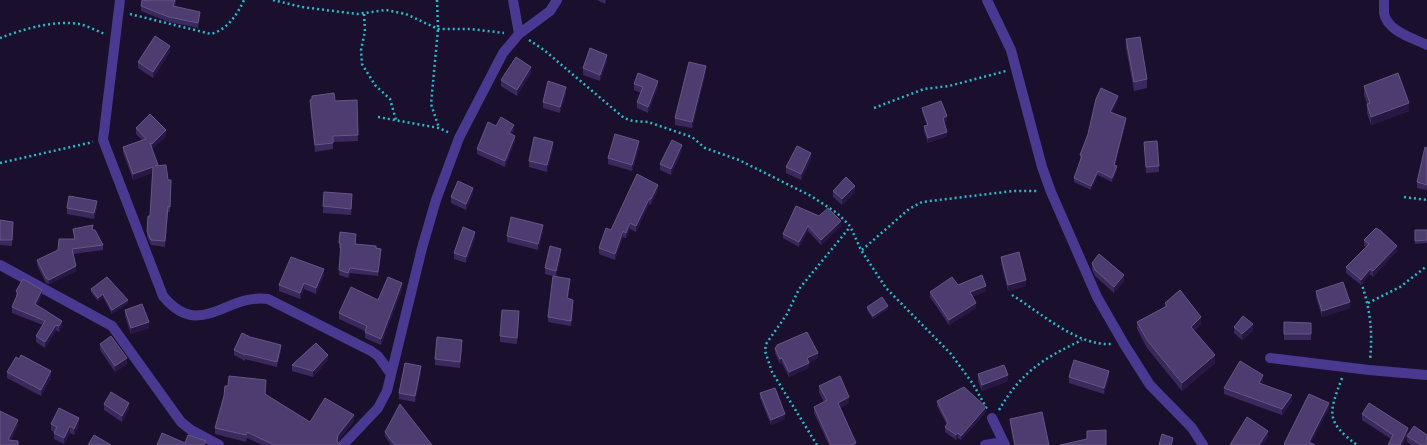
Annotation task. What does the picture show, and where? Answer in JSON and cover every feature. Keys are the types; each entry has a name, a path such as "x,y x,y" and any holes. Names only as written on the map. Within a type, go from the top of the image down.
{"street":[{"path":"513,0 519,34"},
{"path":"343,445 384,400 426,234 436,200 460,138 503,53 519,34 550,10 556,0"},
{"path":"987,0 1008,44 1016,68 1042,167 1051,192 1096,297 1150,385 1192,428 1203,445"},
{"path":"1384,0 1384,13 1388,21 1394,27 1427,45"},
{"path":"119,5 102,140 163,296 172,307 191,315 209,314 245,299 258,297 268,299 371,351 378,356 391,374"},
{"path":"0,265 112,326 181,422 190,430 220,445"},
{"path":"1270,358 1369,370 1427,375"},
{"path":"985,445 1004,444 992,418"}],"path":[{"path":"119,5 211,34 224,28 234,19 244,0"},
{"path":"273,0 302,7 364,14 386,10 406,14 438,28 471,29 519,34 544,50 624,118 633,121 648,122 692,137 705,148 739,160 811,196 837,213 850,227 862,250 886,288 951,354 973,384 992,418 1016,384 1042,361 1082,340"},
{"path":"438,0 438,28 431,104 439,128"},
{"path":"364,14 365,31 361,50 362,64 372,81 390,99 396,120"},
{"path":"0,38 43,25 79,24 114,39"},
{"path":"874,108 924,89 949,86 1016,68"},
{"path":"378,117 439,128 460,138"},
{"path":"0,163 102,140"},
{"path":"862,250 909,209 922,202 1013,191 1032,190 1051,192"},
{"path":"1404,197 1427,200"},
{"path":"817,445 772,372 765,351 766,344 787,314 799,289 850,227"},
{"path":"1368,303 1400,287 1427,266"},
{"path":"1360,279 1368,303 1372,331 1369,370"},
{"path":"1012,295 1082,340 1102,345 1124,344"},
{"path":"1346,367 1334,400 1332,417 1335,426 1342,434 1357,445"}],"building":[{"path":"142,0 175,0 173,6 200,12 198,23 169,17 141,6"},
{"path":"155,36 170,46 153,72 138,62"},
{"path":"1140,37 1147,79 1134,82 1126,39"},
{"path":"590,48 607,55 600,75 583,68"},
{"path":"516,57 531,67 517,90 501,80"},
{"path":"689,62 706,66 692,122 675,118"},
{"path":"638,73 658,81 648,107 637,102 643,87 634,84"},
{"path":"1398,73 1409,103 1371,117 1367,104 1370,103 1364,86"},
{"path":"548,81 566,87 560,107 543,102"},
{"path":"1101,88 1118,96 1110,112 1126,118 1114,165 1117,166 1112,178 1098,171 1091,186 1074,178 1082,156 1080,155 1088,134 1096,99"},
{"path":"334,93 335,101 357,100 358,135 333,136 333,143 315,145 310,100 312,99 312,96"},
{"path":"941,101 947,116 943,118 947,132 928,138 924,126 928,125 922,108"},
{"path":"150,114 166,130 152,144 150,143 158,165 155,166 166,165 168,180 171,180 170,207 168,206 165,241 151,240 147,231 148,216 150,216 153,167 133,174 123,147 146,139 136,128"},
{"path":"501,117 514,125 509,133 515,136 505,161 477,149 488,122 496,126"},
{"path":"615,134 639,141 632,165 608,158"},
{"path":"534,137 553,142 547,165 529,161"},
{"path":"672,140 682,145 671,169 660,164"},
{"path":"1157,141 1159,166 1146,167 1144,142"},
{"path":"797,146 811,153 801,174 786,167"},
{"path":"1425,147 1427,148 1427,185 1417,182"},
{"path":"637,174 658,185 651,199 649,199 636,226 630,223 626,233 623,231 615,254 599,248 606,228 611,230"},
{"path":"846,177 855,186 842,199 833,191"},
{"path":"458,181 473,188 466,204 451,197"},
{"path":"324,192 352,194 351,209 323,206"},
{"path":"69,196 97,201 94,213 67,208"},
{"path":"796,206 819,216 828,208 841,221 821,240 808,226 799,242 783,234"},
{"path":"511,217 543,225 538,244 507,236"},
{"path":"0,220 13,222 12,240 0,240"},
{"path":"93,225 92,230 95,230 103,245 72,249 76,266 49,280 46,278 37,260 58,250 59,239 75,239 73,229"},
{"path":"463,227 475,232 466,257 454,253"},
{"path":"1376,228 1397,246 1373,271 1370,269 1361,280 1346,267 1369,244 1364,240"},
{"path":"1415,230 1427,230 1427,240 1415,241"},
{"path":"340,232 356,234 355,244 376,246 376,248 381,249 378,272 350,268 348,273 339,270 341,244 339,243"},
{"path":"550,246 561,249 556,271 545,268"},
{"path":"1019,252 1026,280 1008,285 1001,257"},
{"path":"1099,254 1124,275 1114,287 1095,270 1092,263"},
{"path":"291,257 324,269 316,288 304,283 300,293 279,285"},
{"path":"982,275 986,286 970,292 976,303 949,320 930,292 952,277 958,285"},
{"path":"553,276 570,279 567,298 573,300 571,321 548,317"},
{"path":"107,277 128,300 112,310 103,294 98,298 91,289"},
{"path":"388,277 402,283 381,339 365,332 367,326 339,313 351,287 378,300"},
{"path":"23,279 42,290 35,304 62,321 59,326 56,325 45,342 36,336 45,321 12,307 18,293 16,291"},
{"path":"1343,282 1350,302 1322,311 1316,291"},
{"path":"1180,290 1201,317 1191,327 1215,355 1182,383 1147,340 1137,322 1167,306 1165,303"},
{"path":"882,297 888,306 873,316 867,307"},
{"path":"142,304 149,322 131,328 125,310"},
{"path":"502,310 519,311 517,338 500,336"},
{"path":"1243,316 1253,324 1242,334 1234,327"},
{"path":"1284,322 1311,323 1311,334 1284,334"},
{"path":"807,332 818,353 807,358 809,363 789,372 782,358 780,359 775,348 777,345"},
{"path":"242,333 250,337 281,345 277,362 245,355 234,350"},
{"path":"111,336 127,358 115,366 100,344"},
{"path":"437,337 462,340 460,362 435,359"},
{"path":"316,343 328,355 313,371 292,365"},
{"path":"21,355 51,371 41,390 7,372 16,357 19,359"},
{"path":"1074,360 1109,371 1104,388 1069,377"},
{"path":"1240,361 1263,375 1259,383 1292,395 1282,409 1224,388"},
{"path":"405,363 421,366 415,396 399,393"},
{"path":"1004,365 1008,375 982,385 978,374"},
{"path":"229,376 266,380 265,394 310,422 325,398 354,415 338,435 337,441 341,445 274,445 247,432 246,435 215,428 224,396 225,386 228,386"},
{"path":"840,376 849,397 838,403 856,443 851,445 831,445 814,407 827,400 819,386"},
{"path":"964,387 986,407 961,436 958,433 956,435 945,427 948,423 937,401"},
{"path":"775,388 785,414 771,420 760,393"},
{"path":"111,392 129,403 122,416 104,404"},
{"path":"1309,394 1329,403 1309,442 1315,445 1285,445 1284,444"},
{"path":"1369,403 1408,428 1400,445 1388,445 1393,435 1362,414"},
{"path":"400,404 432,445 395,445 385,432"},
{"path":"59,408 79,418 74,429 70,426 64,438 54,433 57,427 51,424"},
{"path":"0,411 18,420 8,440 18,441 18,445 0,445"},
{"path":"1042,412 1049,445 1015,445 1010,419"},
{"path":"1247,417 1268,431 1259,445 1230,445"},
{"path":"1414,426 1427,435 1427,445 1421,445 1407,436"},
{"path":"1106,430 1106,445 1060,445 1087,439 1087,431"},
{"path":"162,433 185,443 188,435 206,441 204,445 157,445"},
{"path":"1162,434 1173,438 1171,445 1159,445"},
{"path":"94,435 111,445 88,445"}]}
